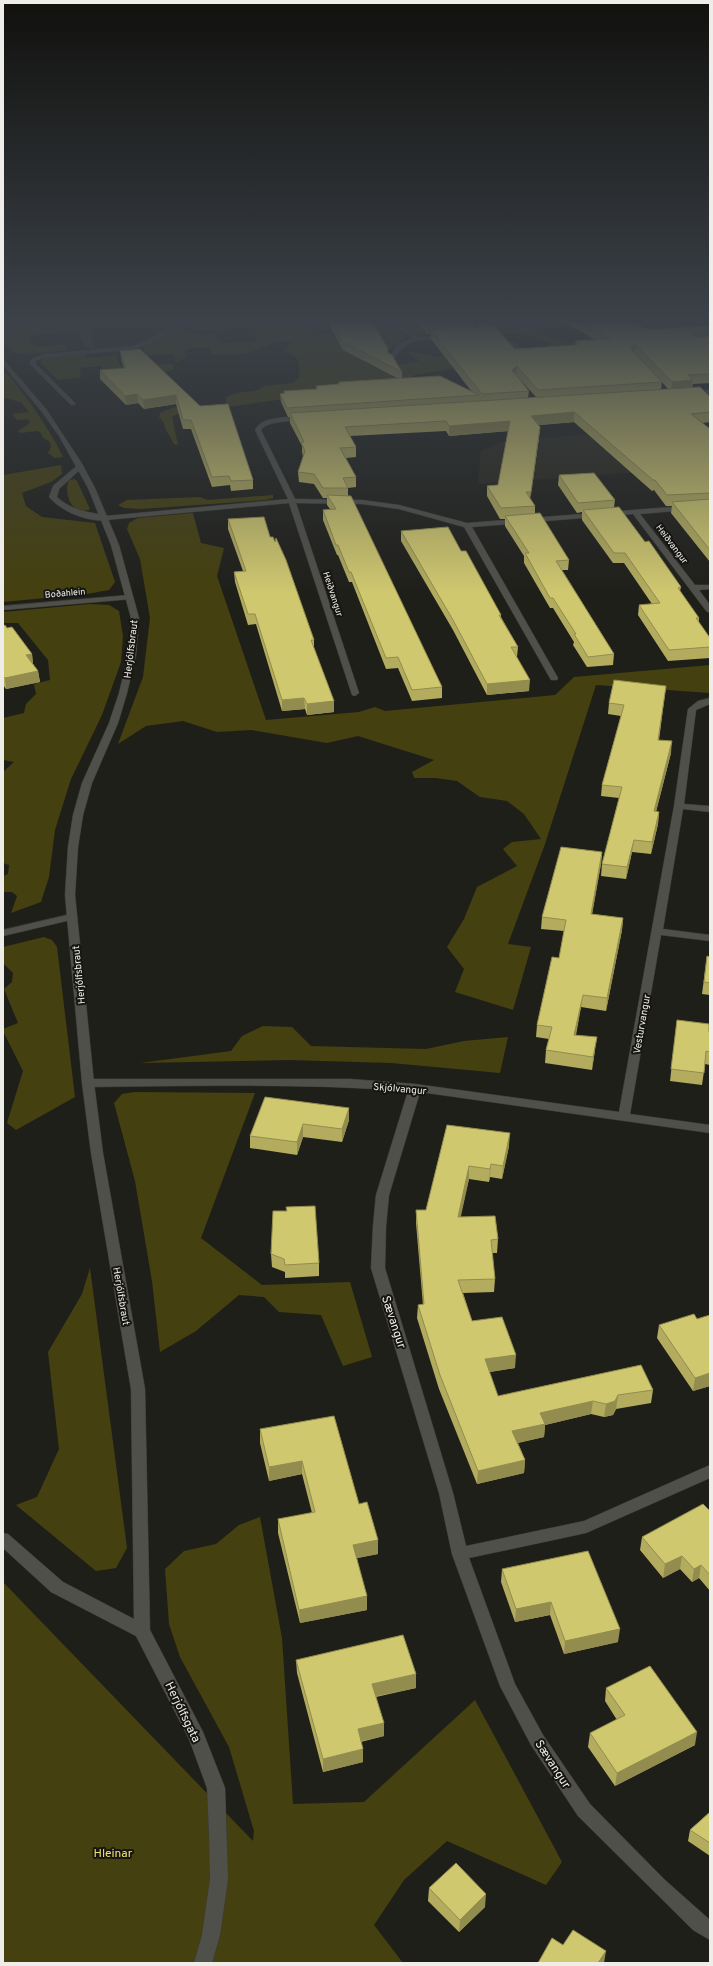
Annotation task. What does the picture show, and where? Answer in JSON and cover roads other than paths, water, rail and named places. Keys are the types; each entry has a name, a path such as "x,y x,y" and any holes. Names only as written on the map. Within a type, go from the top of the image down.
{"street":[{"name":"Herjólfsbraut","path":"45,410 80,466 106,518 116,545 135,617 128,674 115,718 93,768 77,820 70,870 71,917 80,981 88,1083 97,1153 138,1389 142,1630"},
{"path":"292,501 258,430 260,426 268,422 312,418"},
{"name":"Heiðvangur","path":"80,466 56,488 52,497 61,506 80,514 106,518 292,501 362,502 399,507 467,525 710,506"},
{"name":"Heiðvangur","path":"292,501 355,693"},
{"name":"Heiðvangur","path":"635,512 710,610"},
{"path":"467,525 554,678"},
{"path":"693,588 710,587"},
{"name":"Boðahlein","path":"3,608 129,597"},
{"name":"Vesturvangur","path":"624,1116 679,806 692,709 701,703 710,701"},
{"path":"679,806 710,809"},
{"path":"3,933 71,917"},
{"path":"657,932 710,938"},
{"name":"Skjólvangur","path":"88,1083 298,1082 415,1088 710,1128"},
{"name":"Sævangur","path":"415,1088 410,1113 385,1187 380,1229 378,1268 446,1493 460,1554 508,1686 550,1759 584,1810 659,1886 699,1924 710,1931"},
{"path":"460,1554 586,1527 710,1471"},
{"path":"3,1539 57,1588 142,1630"},
{"name":"Herjólfsgata","path":"142,1630 197,1737 216,1788 220,1879 211,1935 203,1963"}],"park label":[{"name":"Hleinar","path":"113,1853"}]}
